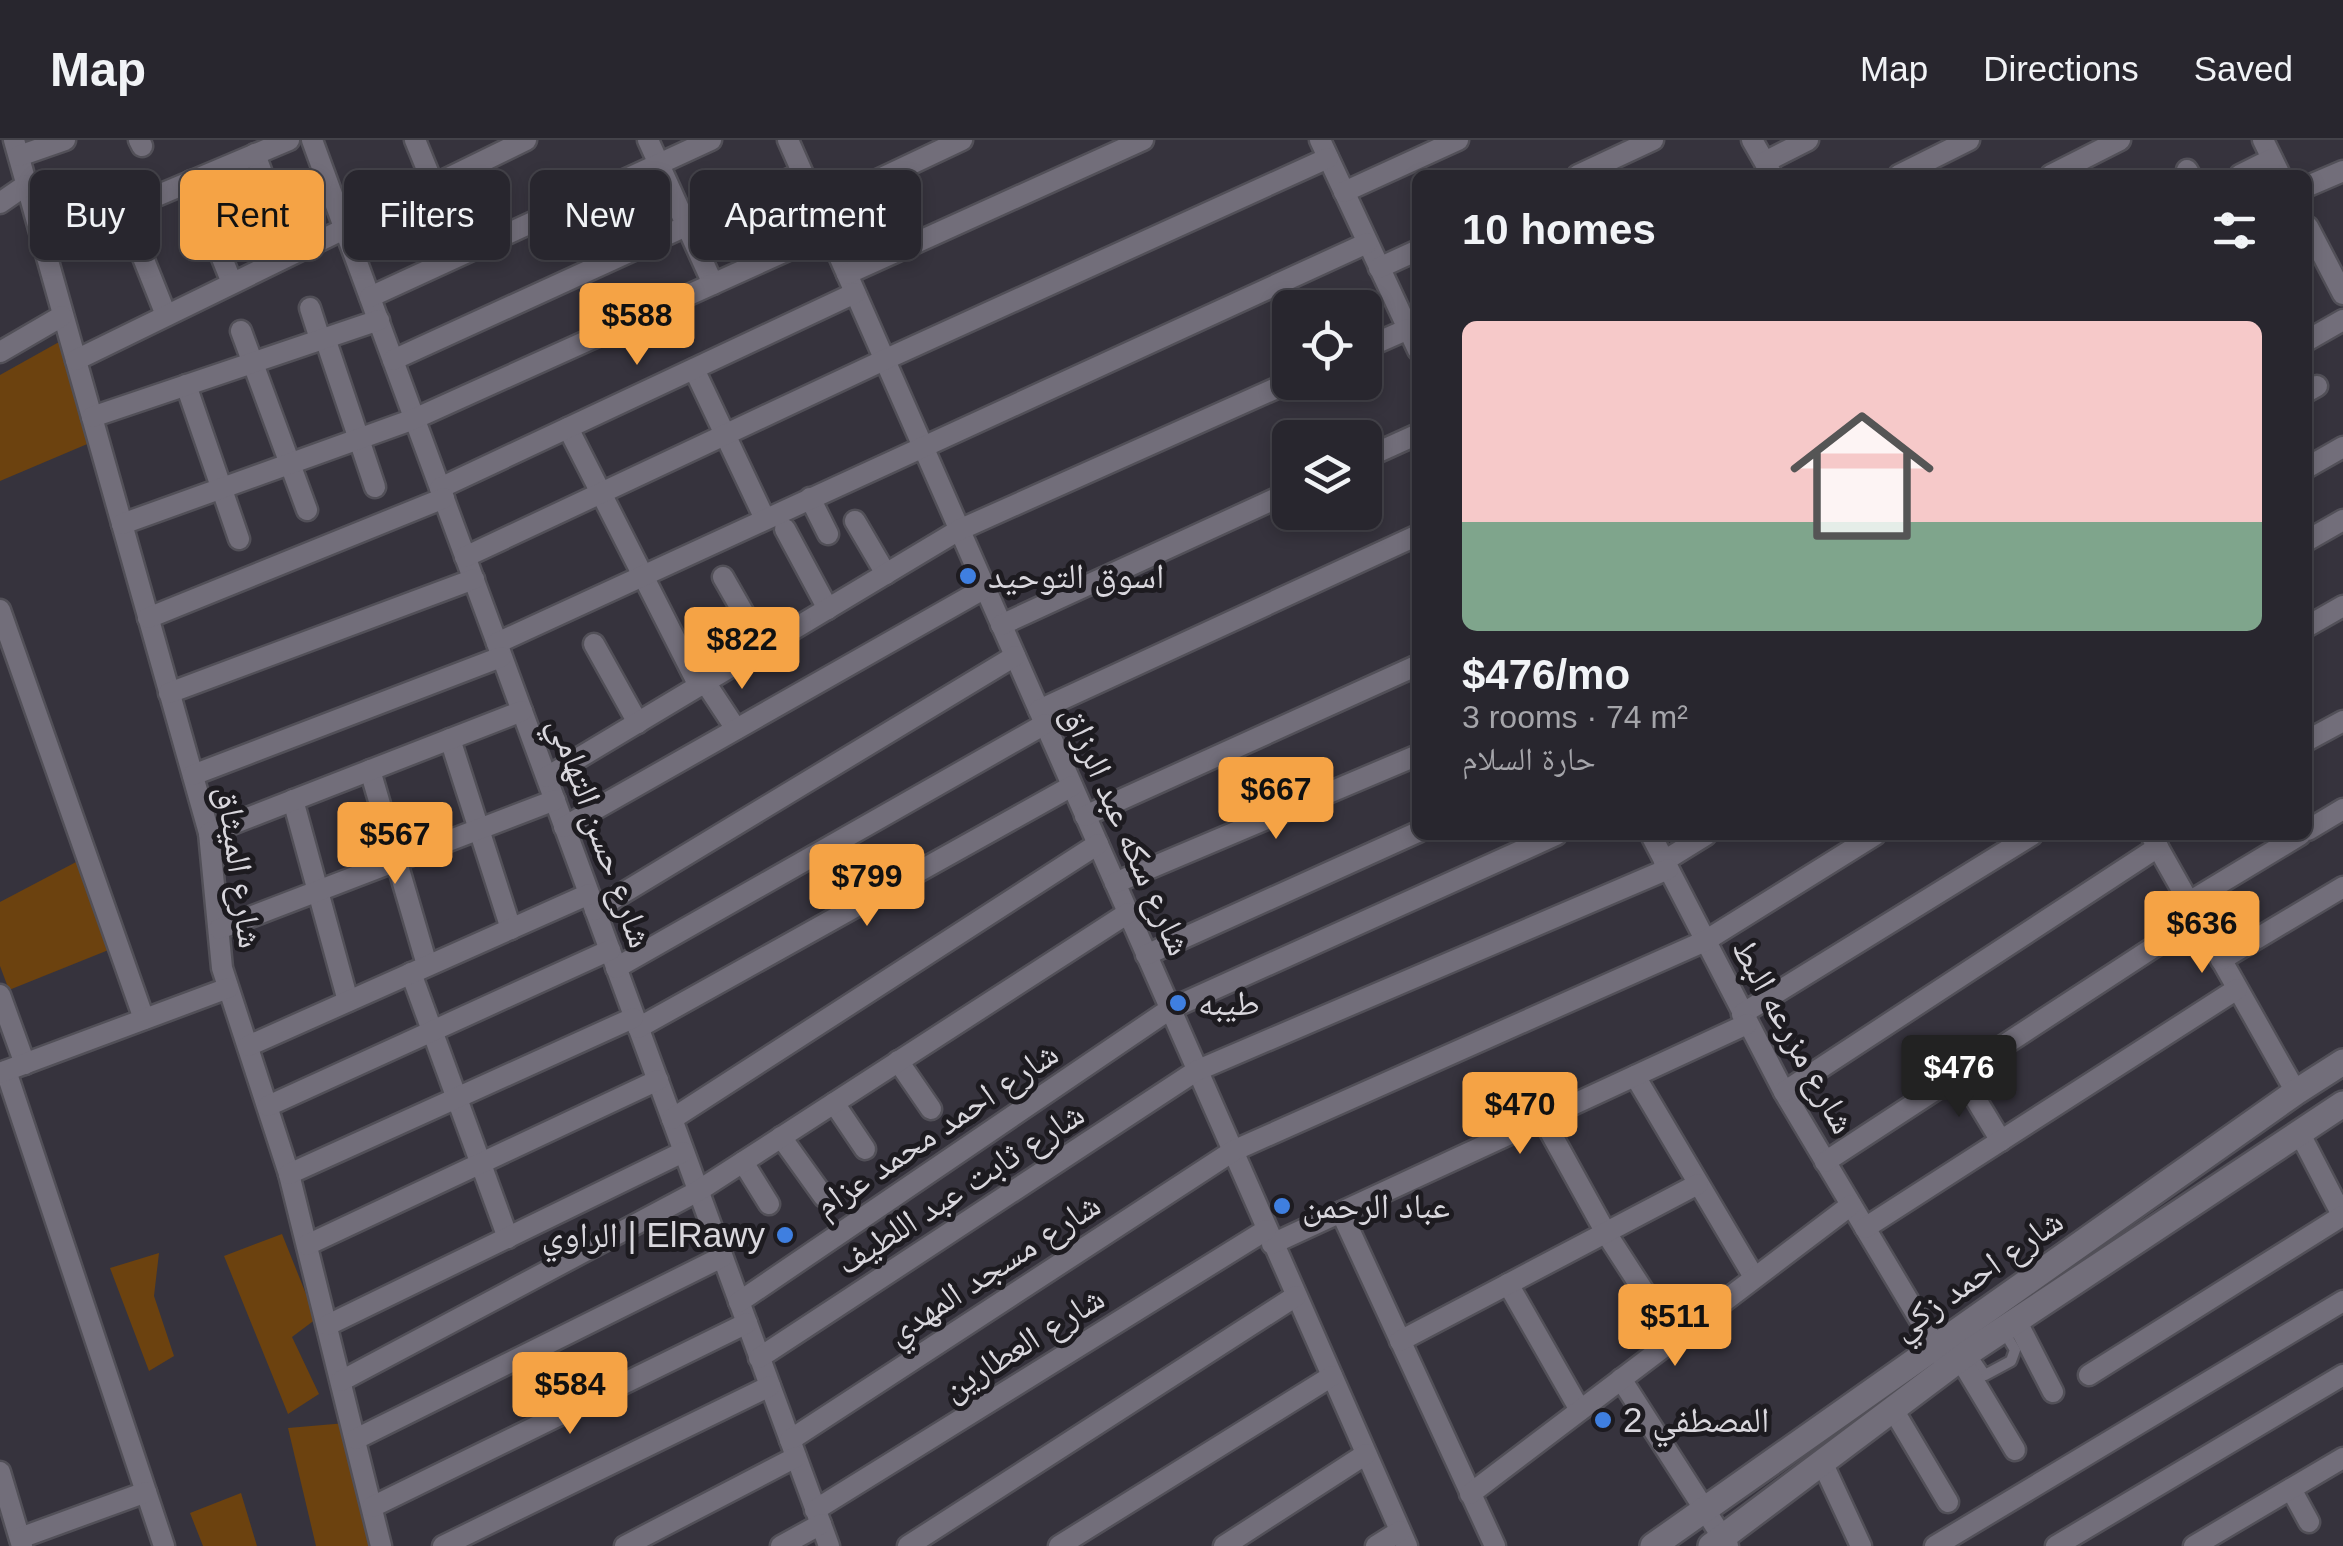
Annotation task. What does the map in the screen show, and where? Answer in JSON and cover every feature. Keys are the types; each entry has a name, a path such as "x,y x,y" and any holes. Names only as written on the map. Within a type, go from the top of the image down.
{"street":[{"path":"16,148 65,140"},
{"path":"217,170 289,140"},
{"name":"شارع حسن التهامي","path":"312,140 344,226"},
{"path":"416,140 428,170"},
{"path":"453,170 484,149 526,140"},
{"path":"648,140 713,284"},
{"path":"370,297 710,140"},
{"name":"شارع سكه عبد الرزاق","path":"788,140 801,170"},
{"path":"898,170 962,140"},
{"path":"148,618 442,493 1144,140"},
{"path":"1344,192 1458,140"},
{"path":"1589,170 1653,140"},
{"path":"1752,140 1768,168 1808,140"},
{"path":"1908,170 1969,140"},
{"path":"2061,170 2120,140"},
{"name":"شارع الميثاق","path":"16,148 30,197"},
{"path":"465,557 1324,149 1412,337"},
{"path":"255,154 261,170"},
{"path":"2249,170 2272,158"},
{"path":"2312,184 2343,171"},
{"path":"0,203 26,184"},
{"path":"393,360 690,225"},
{"path":"324,236 344,226"},
{"path":"2312,231 2334,256 2343,294"},
{"path":"193,775 499,650 642,576 1368,243"},
{"path":"1379,268 1412,253"},
{"name":"شارع الميثاق","path":"48,260 209,834 222,968 308,1244 380,1546"},
{"path":"144,260 166,315"},
{"path":"223,260 232,282"},
{"path":"76,360 275,260"},
{"name":"شارع حسن التهامي","path":"356,260 829,1546"},
{"path":"122,524 414,419 766,260"},
{"name":"شارع سكه عبد الرزاق","path":"840,260 1404,1539"},
{"path":"310,308 375,487"},
{"path":"0,352 62,316"},
{"path":"92,417 378,320"},
{"path":"2312,338 2343,320"},
{"path":"1382,340 1408,329"},
{"path":"242,332 307,510"},
{"path":"694,369 765,519"},
{"path":"186,385 239,539"},
{"path":"547,777 959,530 1272,390"},
{"path":"568,428 642,576 702,684 736,729"},
{"path":"1382,450 1412,437"},
{"path":"2312,465 2343,447"},
{"path":"810,498 828,534"},
{"path":"1001,624 1272,500"},
{"path":"2312,538 2343,520"},
{"path":"856,521 886,574"},
{"path":"785,529 828,608"},
{"path":"268,1106 432,1032 613,959 1042,717 1412,538"},
{"path":"723,577 763,647"},
{"path":"170,693 474,579"},
{"path":"564,827 985,588"},
{"path":"2312,624 2343,606"},
{"path":"0,610 144,1019"},
{"path":"594,644 638,723"},
{"path":"248,1046 511,929 592,902 1015,656"},
{"path":"1085,816 1412,668"},
{"path":"209,834 522,711"},
{"path":"2312,738 2343,721"},
{"path":"450,739 511,929"},
{"path":"1115,883 1412,758"},
{"path":"370,770 396,860 432,1032 508,1238"},
{"path":"288,1174 636,1023 1072,786"},
{"path":"293,800 348,1001"},
{"path":"219,929 555,800"},
{"path":"2312,828 2343,809"},
{"path":"1146,955 1412,835"},
{"name":"شارع احمد محمد عزام","path":"739,1302 1170,1008 1545,840"},
{"name":"شارع مزرعه البط","path":"1654,840 1744,1019 1825,1162 1865,1228 1958,1358 2015,1450"},
{"name":"شارع ثابت عبد اللطيف","path":"760,1358 1196,1071 1666,865 1699,840"},
{"name":"شارع مسجد المهدي","path":"625,1546 793,1449 1233,1151 1705,941 1867,840"},
{"name":"شارع العطارين","path":"781,1546 818,1517 1269,1237 1342,1212 1635,1076 1744,1019 2024,840"},
{"path":"1825,1162 1960,1074 2293,840"},
{"path":"1784,1092 2154,841 2296,1092"},
{"path":"672,1119 1098,844"},
{"path":"2221,960 2343,887"},
{"path":"341,1381 698,1191 1128,913"},
{"path":"10,1069 228,988"},
{"path":"1865,1228 2238,989"},
{"path":"0,996 10,1069 164,1546"},
{"path":"898,1062 931,1109"},
{"name":"شارع احمد زكي","path":"1721,1544 2296,1092 2343,1062"},
{"path":"1960,1074 2001,1141"},
{"path":"1635,1076 1754,1277"},
{"path":"308,1244 658,1080"},
{"path":"834,1103 865,1149"},
{"name":"شارع احمد زكي","path":"1653,1546 1703,1509 2009,1329 2343,1104"},
{"path":"1543,1119 1606,1232 1674,1338"},
{"path":"2089,1375 2343,1216 2300,1132"},
{"path":"782,1137 824,1197"},
{"path":"328,1325 683,1152"},
{"path":"743,1162 769,1204"},
{"path":"1400,1341 1698,1184"},
{"path":"1470,1494 1851,1204"},
{"path":"1342,1212 1495,1546"},
{"path":"356,1439 722,1257"},
{"path":"1508,1284 1580,1410"},
{"path":"908,1546 1296,1296"},
{"path":"1936,1546 2343,1300"},
{"path":"372,1506 747,1323"},
{"path":"2009,1329 2053,1392"},
{"path":"2056,1546 2343,1375"},
{"path":"1059,1546 1332,1376"},
{"path":"1621,1378 1721,1544"},
{"path":"444,1546 770,1386"},
{"path":"1894,1411 1948,1502"},
{"path":"1224,1546 1366,1454"},
{"path":"2194,1546 2343,1458"},
{"path":"1822,1462 1861,1546"},
{"path":"0,1472 21,1542 146,1492"},
{"path":"2290,1489 2309,1522"},
{"path":"1376,1546 1404,1539"}],"building":[{"path":"59,342 92,442 0,481 0,375"},
{"path":"78,861 111,949 9,990 0,966 0,902"},
{"path":"282,1234 316,1319 292,1337 319,1394 288,1414 224,1256"},
{"path":"159,1253 154,1296 174,1356 149,1371 110,1268"},
{"path":"346,1423 376,1546 316,1546 288,1428"},
{"path":"241,1493 257,1546 203,1546 190,1513"}],"place":[{"name":"اسوق التوحيد","path":"968,576"},
{"name":"طيبه","path":"1178,1003"},
{"name":"عباد الرحمن","path":"1282,1206"},
{"name":"الراوي | ElRawy","path":"785,1235"},
{"name":"المصطفي 2","path":"1603,1420"}]}
